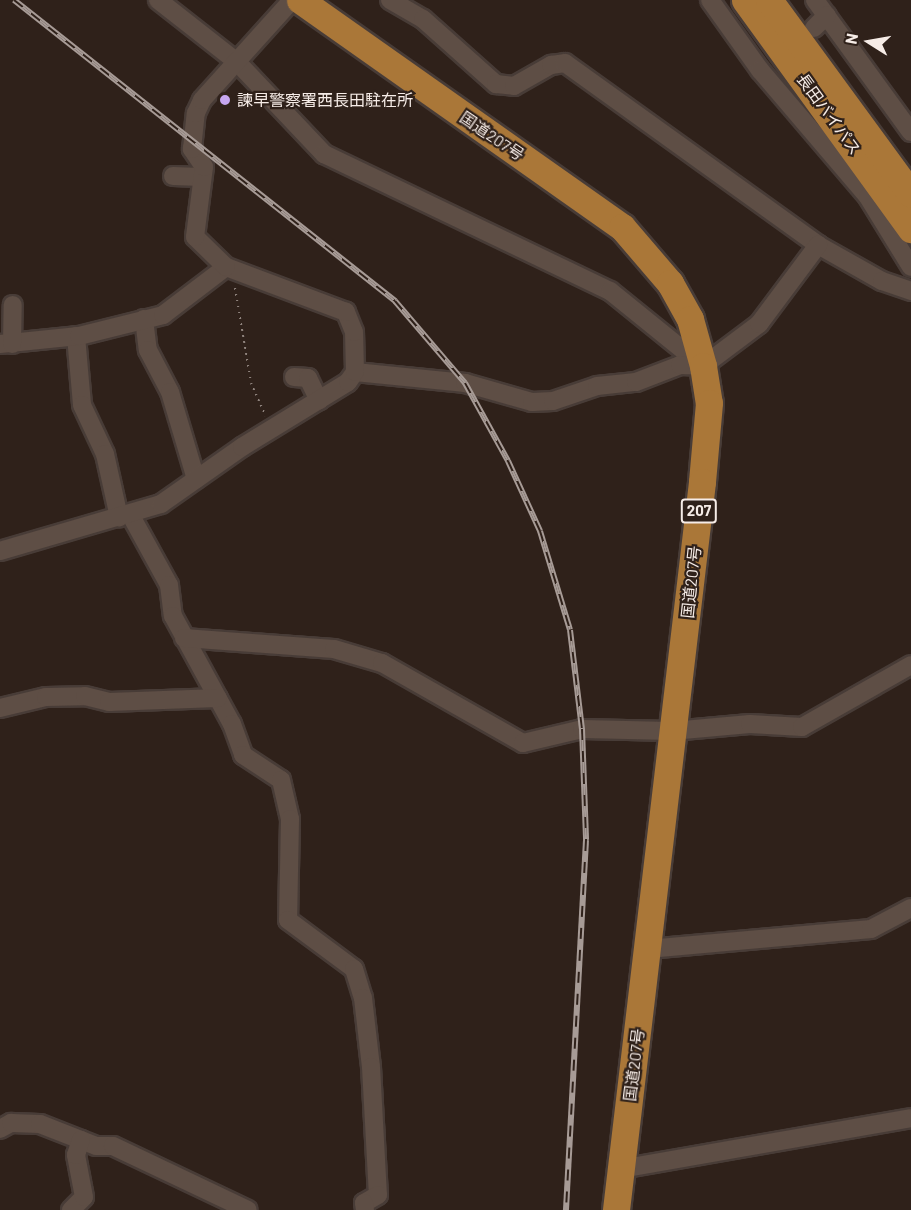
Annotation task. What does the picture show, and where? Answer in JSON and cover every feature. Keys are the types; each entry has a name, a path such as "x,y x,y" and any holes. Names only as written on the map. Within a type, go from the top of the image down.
{"highway":[{"name":"国道207号","path":"300,0 622,227 670,284 690,319 703,366 709,403 648,949 616,1210"},
{"name":"長田バイパス","path":"745,0 911,229"},
{"name":"長田バイパス","path":"769,0 911,194"}],"street":[{"path":"158,0 237,62 333,160 610,291 703,366"},
{"path":"0,551 47,534 125,516 160,504 348,382 355,372 354,332 346,312 226,267 195,237 204,167 192,149 193,121 202,100 292,0"},
{"path":"390,0 423,20 496,84 514,86 551,65 566,63 818,245 882,281 911,291"},
{"path":"710,0 766,65 868,197 911,267"},
{"path":"815,0 821,22 911,132"},
{"path":"173,176 201,177"},
{"path":"355,372 465,382 532,402 553,401 597,386 636,382 680,365 703,366 759,324 818,245"},
{"path":"13,305 6,344 76,336 163,315 226,267"},
{"path":"144,319 148,350 170,392 196,479"},
{"path":"76,336 82,405 105,454 125,516 169,585 173,616 218,698 243,755 280,780 290,819 288,920 354,969 363,998 378,1195 364,1203 365,1210"},
{"path":"294,377 308,378 319,400"},
{"path":"184,638 334,649 382,663 523,743 582,729 672,731 750,724 802,727 911,665"},
{"path":"0,708 46,697 86,696 109,702 218,698"},
{"path":"648,949 870,929 911,908"},
{"path":"621,1169 911,1118"},
{"path":"0,1129 11,1123 40,1124 81,1140 112,1146 248,1210"},
{"path":"70,1210 84,1197 76,1155 81,1140"}],"path":[{"path":"226,267 239,297 251,383 273,429"}],"railway":[{"path":"14,0 395,301 465,383 508,461 540,531 570,630 582,729 586,840 566,1210"}],"place":[{"name":"諫早警察署西長田駐在所","path":"225,100"}]}
